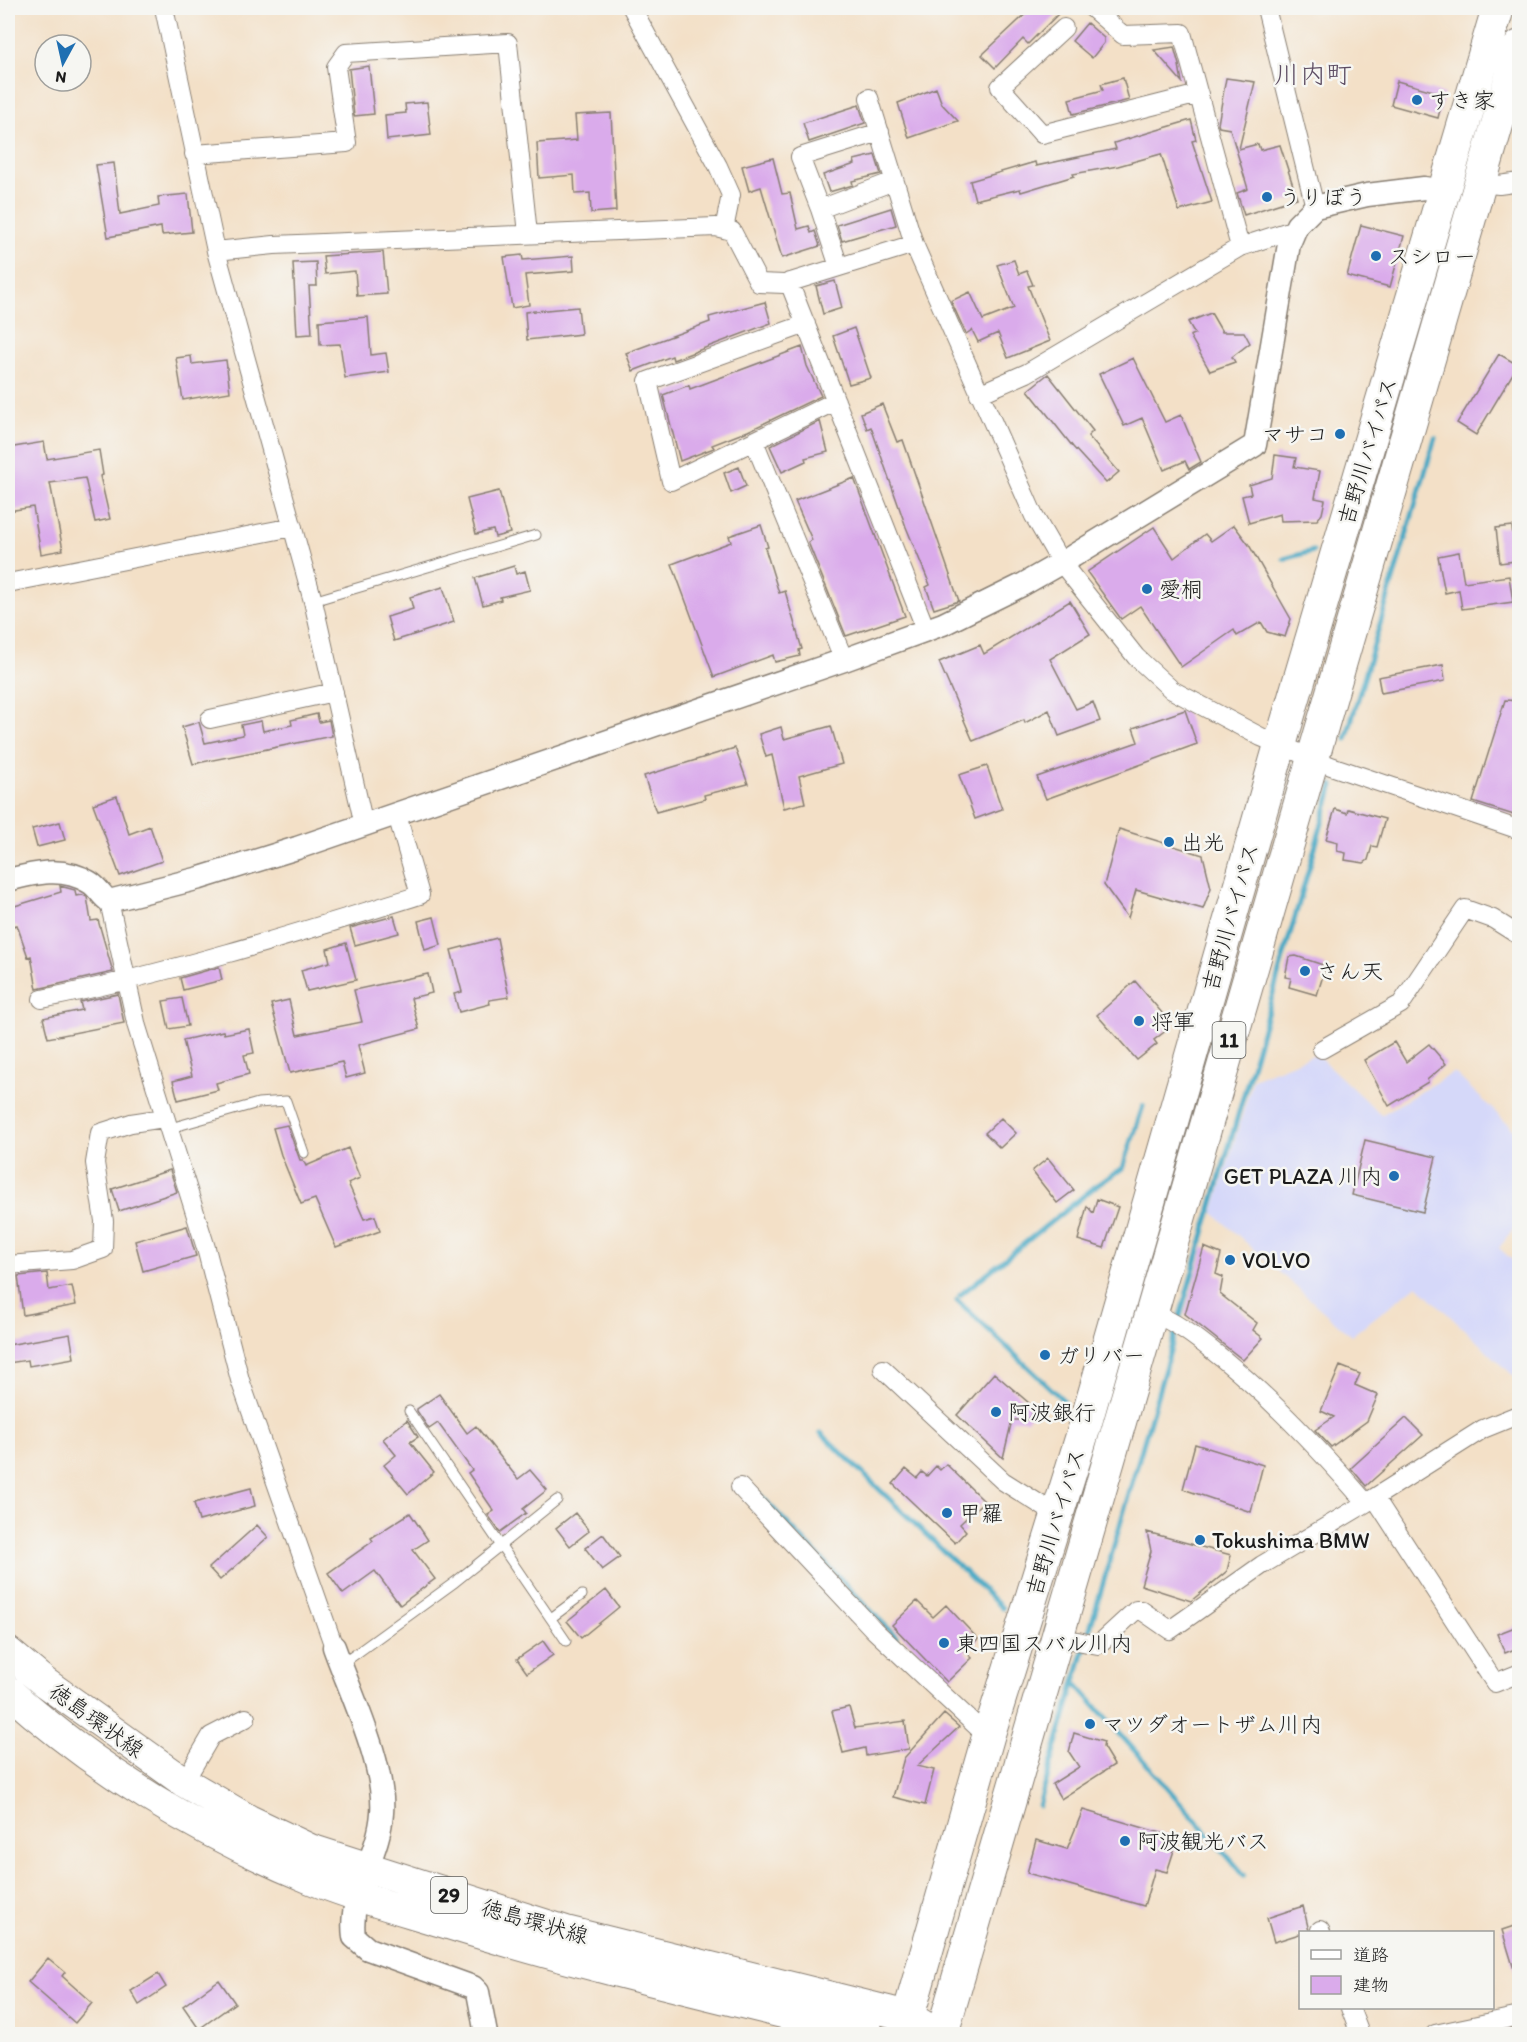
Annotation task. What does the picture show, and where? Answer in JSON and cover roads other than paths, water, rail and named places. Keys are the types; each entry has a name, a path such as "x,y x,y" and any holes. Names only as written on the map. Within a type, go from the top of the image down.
{"highway":[{"name":"吉野川バイパス","path":"905,2025 988,1737 1057,1515 1280,745 1498,8"},
{"name":"吉野川バイパス","path":"942,2034 1078,1641 1168,1319 1311,758 1520,46"}],"main road":[{"name":"徳島環状線","path":"8,1652 44,1682 184,1782 259,1825 310,1849 361,1882 545,1954 869,2034"},
{"name":"徳島環状線","path":"8,1691 78,1749 175,1812 246,1850 361,1882 566,1931 937,2034"}],"street":[{"path":"164,8 216,251 313,602 364,825"},
{"path":"632,8 731,195 724,229"},
{"path":"1092,8 1123,35 1182,33 1240,247"},
{"path":"1266,8 1315,207"},
{"path":"1064,28 1000,87 1042,134 1199,94"},
{"path":"195,154 346,143 336,68 346,53 508,43 528,234"},
{"path":"869,98 914,244 1034,516 1060,561 1136,657 1172,690 1280,745 1311,758 1520,830"},
{"path":"839,267 800,157 880,132"},
{"path":"820,209 894,181"},
{"path":"1480,183 1499,185 1520,182"},
{"path":"109,901 200,879 397,814 844,660 926,630 1023,585 1255,445 1289,244 1295,229 1315,207 1367,195 1424,188 1445,191"},
{"path":"216,251 274,245 716,227 732,231 759,283 789,282 914,244"},
{"path":"979,394 1027,373 1240,247 1295,229"},
{"path":"789,282 926,630"},
{"path":"806,324 648,381 671,481 836,401"},
{"path":"754,441 844,660"},
{"path":"8,583 293,527"},
{"path":"210,719 334,692"},
{"path":"42,999 129,981 279,940 420,895 397,814"},
{"path":"8,880 41,871 67,873 89,882 109,901 129,981 137,1027 206,1248 240,1380 378,1770 382,1798 380,1826 361,1882 353,1926 354,1937 358,1944 473,1987 478,1992 486,2034"},
{"path":"1322,1049 1401,1004 1465,909 1493,919 1520,936"},
{"path":"8,1265 72,1260 103,1249 104,1221 95,1163 100,1133 131,1123 166,1123"},
{"path":"1168,1319 1256,1386 1371,1500 1495,1683 1520,1673"},
{"path":"883,1369 1003,1481 1057,1515"},
{"path":"1078,1641 1136,1610 1141,1610 1170,1630 1262,1565 1483,1429 1520,1414"},
{"path":"740,1487 874,1630 988,1737"},
{"path":"184,1782 211,1736 246,1718"},
{"path":"1351,2009 1360,2034"},
{"path":"1435,2034 1520,2016"}],"lane":[{"path":"313,602 536,535"},
{"path":"166,1123 258,1102 286,1101 304,1153"},
{"path":"409,1411 566,1641"},
{"path":"337,1656 454,1582 557,1500"},
{"path":"551,1618 582,1595"}],"waterway":[{"path":"1346,739 1435,438"},
{"path":"1284,559 1313,551"},
{"path":"1039,1806 1333,785"},
{"path":"960,1295 1097,1185 1123,1168 1143,1106"},
{"path":"957,1300 1064,1401"},
{"path":"821,1433 1002,1608"},
{"path":"758,1493 896,1637"},
{"path":"1076,1684 1244,1875"}],"place":[{"name":"すき家","path":"1417,100"},
{"name":"うりぼう","path":"1267,197"},
{"name":"スシロー","path":"1376,256"},
{"name":"マサコ","path":"1340,434"},
{"name":"愛桐","path":"1147,589"},
{"name":"出光","path":"1169,842"},
{"name":"さん天","path":"1305,971"},
{"name":"将軍","path":"1139,1021"},
{"name":"GET PLAZA 川内","path":"1394,1176"},
{"name":"VOLVO","path":"1230,1260"},
{"name":"ガリバー","path":"1045,1355"},
{"name":"阿波銀行","path":"996,1412"},
{"name":"甲羅","path":"947,1513"},
{"name":"Tokushima BMW","path":"1200,1540"},
{"name":"東四国スバル川内","path":"944,1643"},
{"name":"マツダオートザム川内","path":"1090,1724"},
{"name":"阿波観光バス","path":"1125,1841"}],"district":[{"name":"川内町","path":"1313,74"}]}
